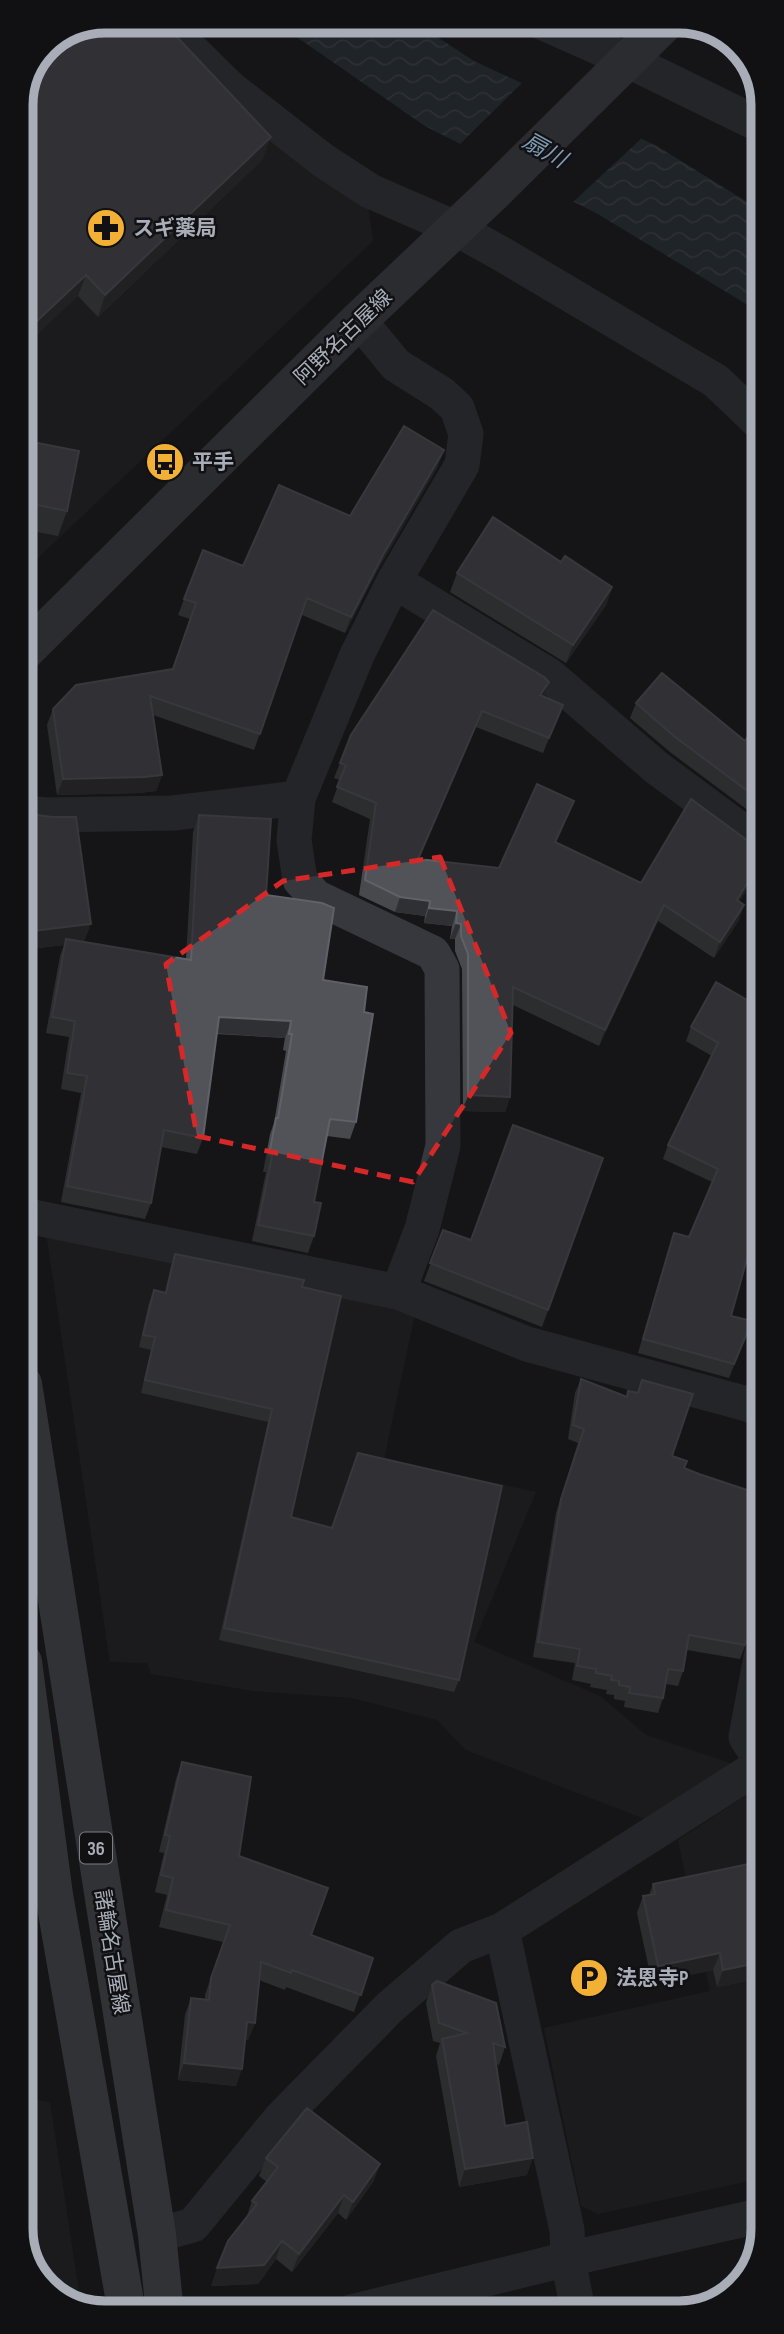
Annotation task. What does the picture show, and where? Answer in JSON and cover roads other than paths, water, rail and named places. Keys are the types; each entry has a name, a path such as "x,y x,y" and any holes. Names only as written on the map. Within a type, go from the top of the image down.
{"main road":[{"name":"阿野名古屋線","path":"33,643 359,320 494,192 655,33"},
{"name":"諸輪名古屋線","path":"33,1448 157,2235 164,2301"},
{"name":"36","path":"33,1737 54,1895 125,2301"}],"street":[{"path":"175,33 230,88 324,162 370,191 455,228 716,381 751,414"},
{"path":"566,33 751,121"},
{"path":"359,320 396,365 442,394 457,408 466,434 462,465 394,581 357,655 298,798 294,840 300,880 317,897 433,953 442,969 443,1146 422,1229 398,1292"},
{"path":"394,581 550,676 657,768 751,838"},
{"path":"33,814 173,813 298,798"},
{"path":"33,1217 398,1292 527,1344 751,1405"},
{"path":"751,1710 746,1737 751,1745"},
{"path":"157,2235 194,2225 281,2119 390,2007 461,1946 502,1930 751,1770"},
{"path":"502,1930 567,2230 576,2301"},
{"path":"396,2301 751,2219"}],"water":[{"name":"扇川","path":"291,33 431,33 474,61 657,146 751,204 751,307 598,214 425,126"}],"place":[{"name":"スギ薬局","path":"106,228"},
{"name":"平手","path":"165,462"},
{"name":"法恩寺P","path":"589,1978"}]}
